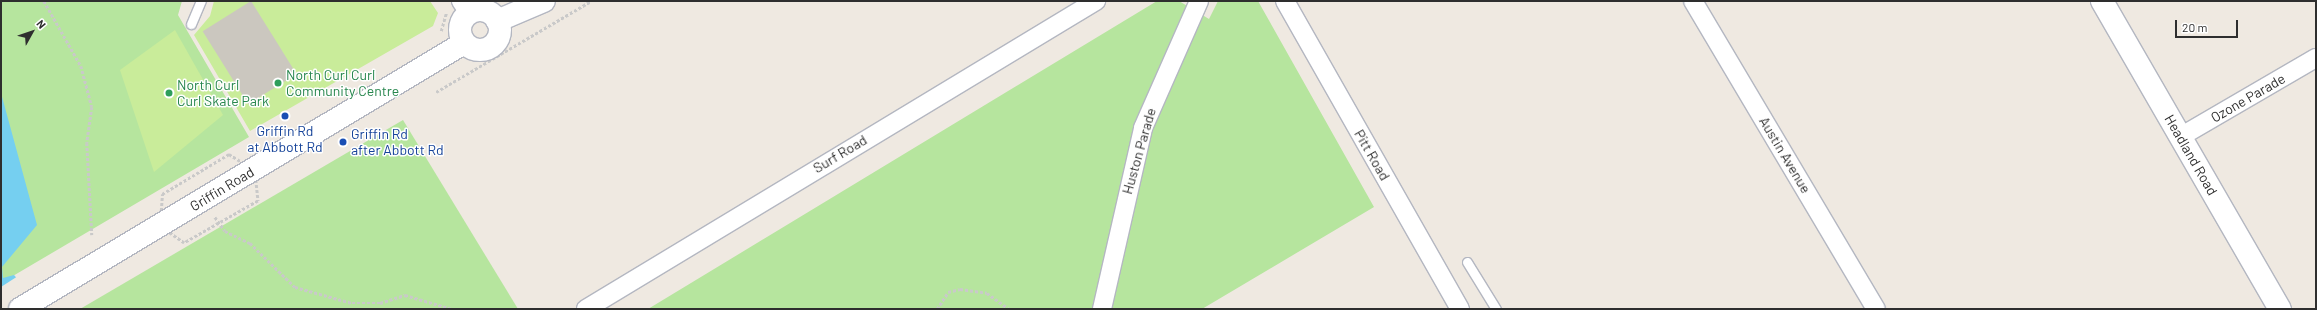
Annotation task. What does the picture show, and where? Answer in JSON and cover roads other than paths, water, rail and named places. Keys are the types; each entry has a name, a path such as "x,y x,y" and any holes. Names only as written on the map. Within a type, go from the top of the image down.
{"main road":[{"path":"497,21 544,1"},
{"name":"Headland Road","path":"2102,1 2280,309"},
{"path":"465,7 488,12 497,21 500,33 488,48 475,49 464,43 460,24 465,7"},
{"name":"Griffin Road","path":"29,304 464,43"}],"street":[{"name":"Surf Road","path":"586,309 1096,1"},
{"name":"Huston Parade","path":"1102,309 1143,128 1198,1"},
{"name":"Pitt Road","path":"1285,1 1460,309"},
{"name":"Austin Avenue","path":"1693,1 1876,309"},
{"name":"Ozone Parade","path":"2180,137 2316,58"}],"lane":[{"path":"191,24 201,1"},
{"path":"1468,262 1496,309"}],"water":[{"path":"1,93 37,225 2,267 3,278 14,275 44,309 1,309"}],"place":[{"name":"North Curl Curl Community Centre","path":"278,83"},
{"name":"North Curl Curl Skate Park","path":"169,93"},
{"name":"Griffin Rd at Abbott Rd","path":"285,116"},
{"name":"Griffin Rd after Abbott Rd","path":"343,142"}]}
